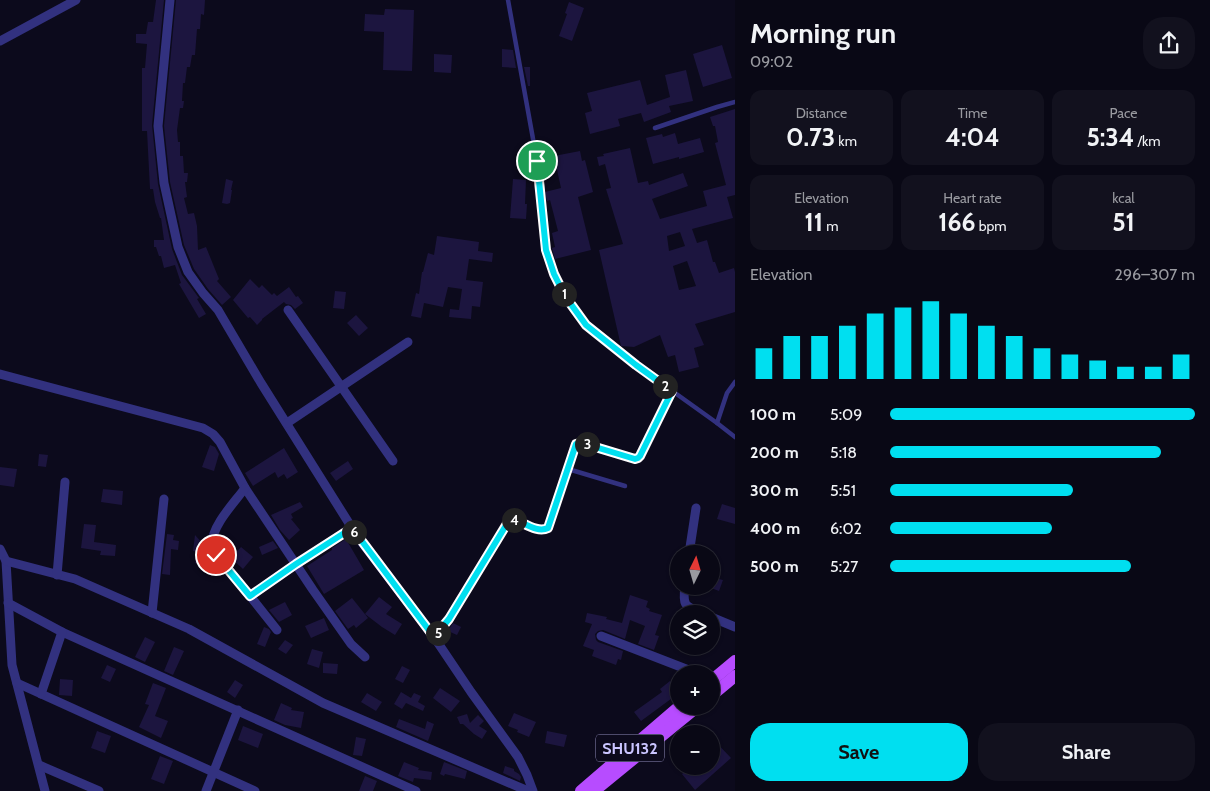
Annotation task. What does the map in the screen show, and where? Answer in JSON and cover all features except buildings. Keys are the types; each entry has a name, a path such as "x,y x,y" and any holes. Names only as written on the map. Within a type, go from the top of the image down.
{"main road":[{"path":"720,677 735,661"},
{"path":"720,682 735,676"},
{"name":"SHU132","path":"581,791 670,715"},
{"name":"SHU132","path":"594,791 687,715"}],"street":[{"path":"0,41 76,0"},
{"path":"170,0 158,126 164,183 178,247 188,272 218,310 352,528 434,637 518,757 533,791"},
{"path":"288,310 393,461"},
{"path":"287,424 408,342"},
{"path":"0,374 203,428 213,434 220,442 245,488 296,564 351,644 364,657"},
{"path":"57,575 65,482"},
{"path":"245,488 216,529 212,543 213,549 277,630"},
{"path":"152,613 164,499"},
{"path":"691,545 696,508"},
{"path":"250,596 352,528"},
{"path":"0,549 6,561 12,665 45,791"},
{"path":"6,561 74,579 190,629 322,703 528,791"},
{"path":"8,603 62,632 413,790"},
{"path":"720,621 735,628"},
{"path":"41,694 62,632"},
{"path":"601,636 677,665"},
{"path":"17,683 255,791"},
{"path":"206,791 238,710"},
{"path":"39,764 99,791"}],"lane":[{"path":"508,0 537,161 546,250 554,274 565,296 586,325 636,365 735,438"},
{"path":"655,128 735,102"},
{"path":"717,423 727,393 735,382"},
{"path":"434,637 449,619 508,522 516,520 538,530 546,530 548,528 576,444 579,442 632,458 638,458 672,391"},
{"path":"568,469 625,486"}],"route":[{"path":"216,555 250,596 352,528 356,536 434,637 449,619 508,522 516,520 538,530 546,530 548,528 576,444 579,442 635,459 640,456 672,391 586,325 565,296 554,274 546,250 537,161"}]}
